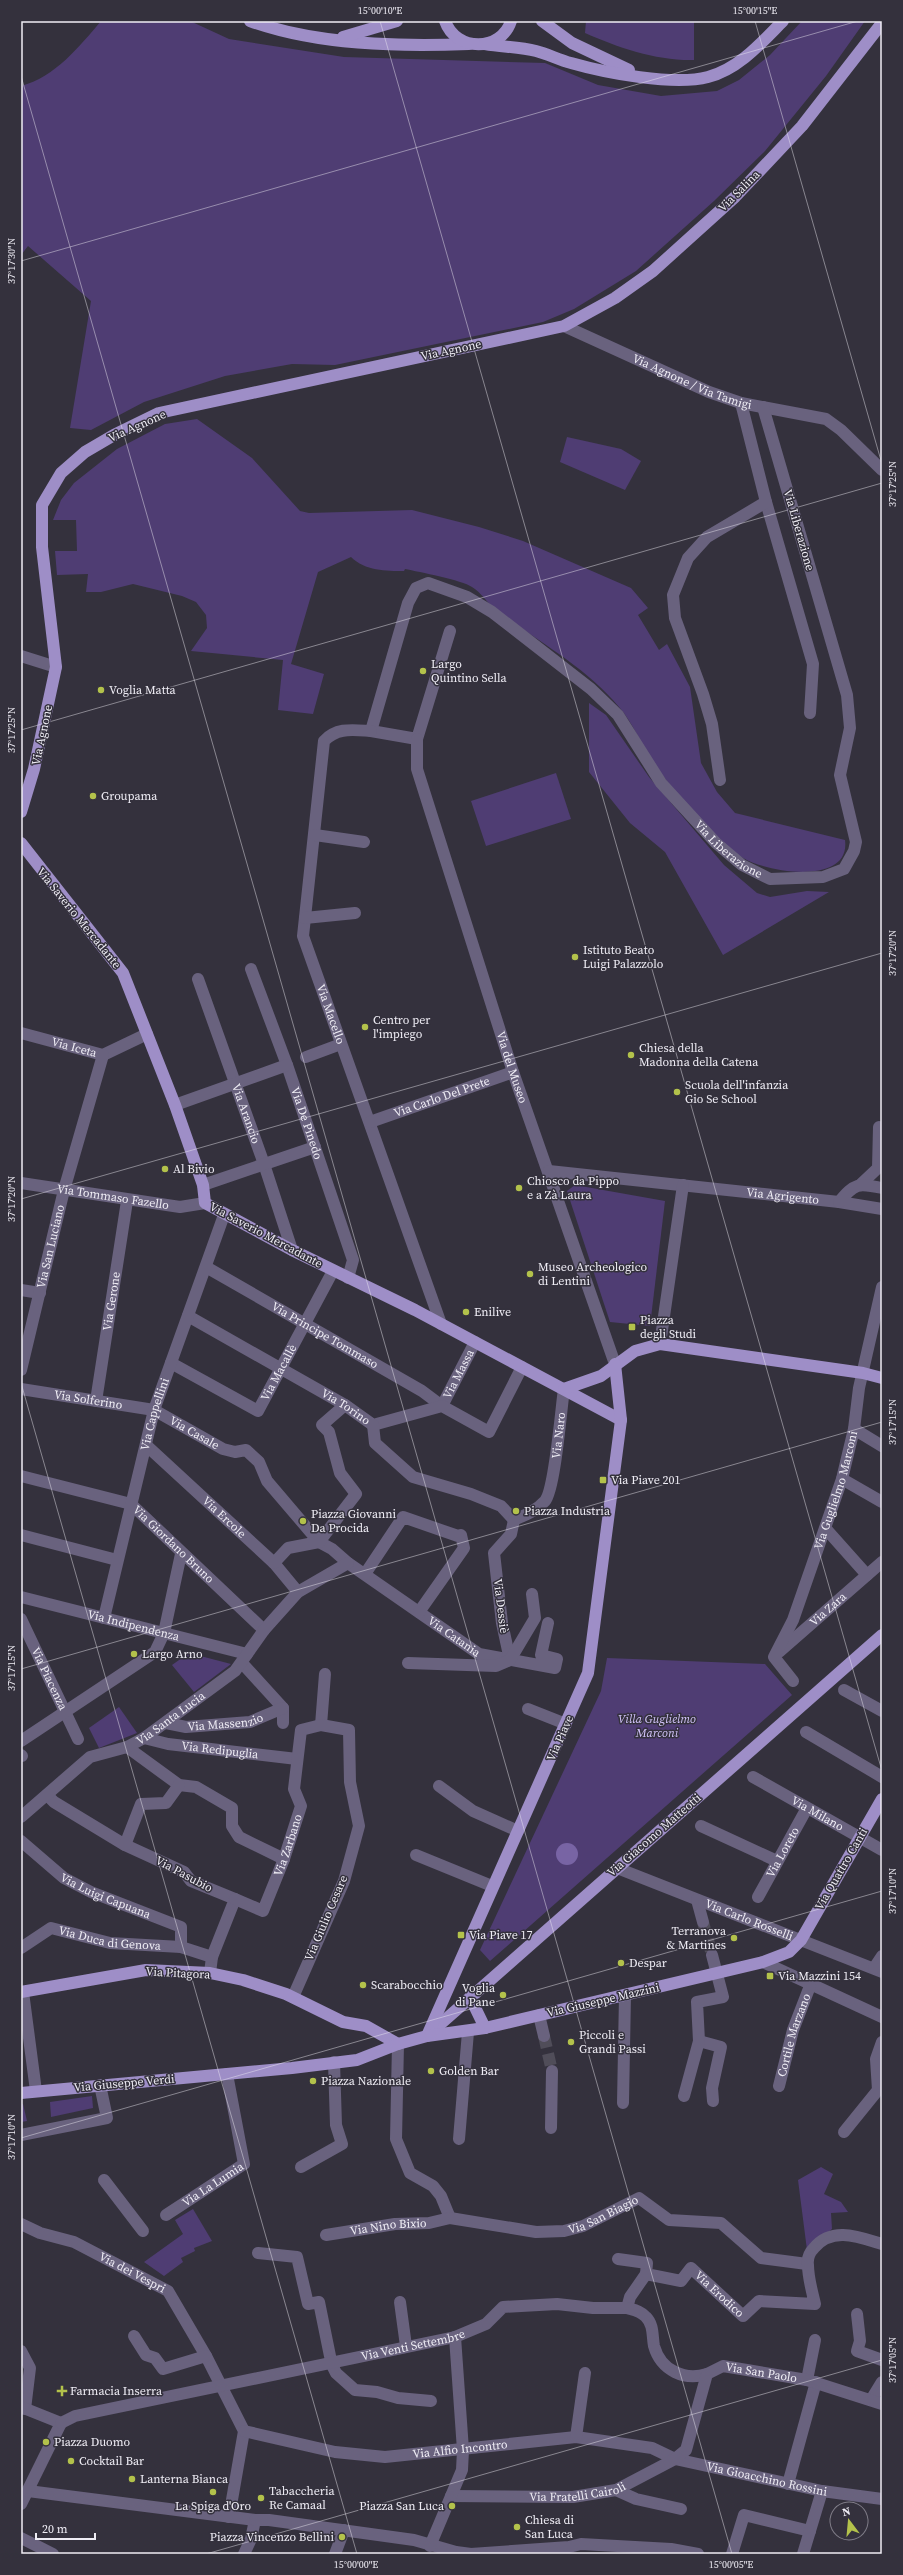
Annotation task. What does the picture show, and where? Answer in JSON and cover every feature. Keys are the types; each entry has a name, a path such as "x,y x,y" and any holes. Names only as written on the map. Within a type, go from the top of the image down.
{"main road":[{"path":"250,21 266,27 337,39 383,44 485,44 536,51 586,68 670,81 709,77 752,53 783,21"},
{"path":"337,39 397,21"},
{"path":"445,21 451,32 469,44"},
{"path":"485,44 496,40 505,33 511,21"},
{"path":"542,21 572,43 641,76"},
{"name":"Via Salina","path":"564,326 615,298 653,271 735,197 802,126 882,23"},
{"name":"Via Agnone","path":"21,812 34,768 56,667 42,547 42,505 61,473 85,452 114,435 159,414 564,326"},
{"name":"Via Saverio Mercadante","path":"21,843 37,866 123,973 175,1105 203,1185 205,1203 224,1215 441,1324 622,1420"},
{"path":"21,862 37,866"},
{"path":"564,1389 601,1376 615,1364 635,1351 660,1344 863,1373 882,1378"},
{"name":"Via Piave","path":"427,2036 492,1886 588,1673 622,1420 615,1364"},
{"name":"Via Giacomo Matteotti","path":"427,2036 881,1637"},
{"name":"Via Quattro Canti","path":"801,1940 882,1799"},
{"name":"Via Giuseppe Mazzini","path":"334,2062 357,2060 398,2044 427,2036 468,2032 763,1962 789,1952 801,1940"},
{"name":"Via Pitagora","path":"22,1992 146,1970 210,1973 292,1993 343,2022 366,2026 398,2044"},
{"path":"470,1998 485,2028"},
{"name":"Via Giuseppe Verdi","path":"21,2093 227,2074 334,2062"}],"street":[{"name":"Via Agnone / Via Tamigi","path":"564,326 709,392 741,403 826,419 841,430 882,470"},
{"path":"741,403 766,502 813,664 810,713"},
{"name":"Via Liberazione","path":"371,731 408,603 416,588 428,583 467,597 492,612 591,689 618,715 661,783 716,843 742,865 770,879 782,880 824,877 844,869 854,851 856,842 840,776 850,728 847,695 763,407"},
{"path":"720,780 712,724 704,694 675,618 672,595 688,558 707,537 766,502"},
{"name":"Via del Museo","path":"450,631 417,739 417,769 513,1072 549,1171 615,1364"},
{"path":"21,656 56,667"},
{"name":"Via Macello","path":"417,739 371,731 348,730 332,733 324,741 303,936 441,1324"},
{"path":"315,835 364,842"},
{"path":"305,918 355,913"},
{"name":"Via De Pinedo","path":"251,969 287,1065 353,1260 348,1278"},
{"name":"Via Arancio","path":"198,979 234,1084 264,1164 292,1250"},
{"name":"Via Iceta","path":"21,1033 103,1054 147,1034"},
{"path":"306,1057 341,1044"},
{"name":"Via San Luciano","path":"21,1370 64,1190 103,1054"},
{"path":"175,1105 287,1065"},
{"name":"Via Carlo Del Prete","path":"370,1122 513,1072"},
{"path":"839,1202 851,1188 862,1184 878,1168 879,1127"},
{"path":"203,1185 315,1147"},
{"name":"Via Agrigento","path":"549,1171 839,1202 882,1209"},
{"name":"Via Tommaso Fazello","path":"21,1183 127,1201 180,1207 205,1203"},
{"path":"862,1184 882,1188"},
{"path":"660,1344 683,1186"},
{"name":"Via Gerone","path":"96,1401 127,1201"},
{"name":"Via Cappellini","path":"104,1618 116,1560 147,1446 154,1410 224,1215"},
{"name":"Via Principe Tommaso","path":"206,1267 422,1391 442,1406"},
{"name":"Via Macallè","path":"171,1363 258,1411 332,1270"},
{"name":"Via Guglielmo Marconi","path":"774,1657 793,1620 826,1529 842,1479 854,1429 863,1373 882,1287"},
{"path":"21,1290 40,1293"},
{"name":"Via Torino","path":"188,1316 345,1405 373,1425 442,1406"},
{"name":"Via Massa","path":"442,1406 475,1342"},
{"path":"442,1406 489,1432 522,1367"},
{"name":"Via Solferino","path":"21,1389 154,1410"},
{"name":"Via Naro","path":"514,1520 534,1511 546,1500 551,1481 564,1389"},
{"path":"274,1563 288,1548 319,1542 334,1525 356,1494 340,1473 329,1432 322,1425 345,1405"},
{"name":"Via Casale","path":"154,1410 223,1449 235,1452 246,1450 258,1462 267,1481 319,1542"},
{"path":"373,1425 375,1443 413,1477 471,1494 501,1506 514,1520"},
{"path":"854,1429 882,1446"},
{"name":"Via Ercole","path":"147,1446 274,1563 298,1592"},
{"name":"Via Giordano Bruno","path":"21,1476 131,1504 181,1554 264,1630"},
{"path":"842,1479 882,1502"},
{"path":"365,1574 404,1517 458,1536 461,1535 464,1548 419,1612"},
{"name":"Via Dessiè","path":"510,1660 502,1623 494,1552 511,1534 514,1520"},
{"path":"826,1529 867,1575"},
{"path":"21,1535 116,1560"},
{"name":"Via Catania","path":"319,1542 332,1549 348,1563 479,1654 555,1668 557,1659 541,1655 548,1623"},
{"path":"21,1741 155,1652 164,1633 181,1554"},
{"name":"Via Zara","path":"774,1657 882,1562"},
{"name":"Via Santa Lucia","path":"21,1817 90,1757 127,1747 144,1738 166,1722 244,1659 264,1630 298,1592 348,1563"},
{"path":"408,1663 496,1666 510,1660 535,1618 532,1594"},
{"name":"Via Indipendenza","path":"21,1597 164,1633 244,1659"},
{"name":"Via Piacenza","path":"21,1619 78,1739"},
{"path":"774,1657 793,1681"},
{"path":"244,1659 283,1708 283,1723"},
{"path":"321,1725 325,1674"},
{"path":"844,1690 882,1711"},
{"name":"Via Massenzio","path":"166,1722 186,1727 250,1722 283,1708"},
{"path":"528,1709 566,1724"},
{"name":"Via Giulio Cesare","path":"292,1993 344,1881 359,1826 350,1782 349,1730 321,1725 301,1730"},
{"name":"Via Zarbano","path":"263,1910 284,1859 301,1806 294,1789 301,1730"},
{"path":"806,1732 882,1777"},
{"name":"Via Redipuglia","path":"144,1738 168,1744 298,1759"},
{"path":"127,1747 178,1785 196,1787 232,1808 232,1826 239,1837 284,1859"},
{"name":"Via Milano","path":"753,1777 882,1850"},
{"path":"125,1846 141,1804 166,1803 178,1785"},
{"path":"438,1786 473,1811 518,1831"},
{"name":"Via Pasubio","path":"47,1795 54,1802 125,1846 184,1872 191,1881 263,1910"},
{"name":"Via Loreto","path":"758,1896 807,1808"},
{"path":"701,1826 777,1862"},
{"name":"Via Luigi Capuana","path":"21,1841 64,1878 91,1892 181,1927 181,1947"},
{"path":"416,1855 492,1886"},
{"name":"Via Carlo Rosselli","path":"617,1868 878,1970"},
{"path":"210,1973 212,1957 235,1899"},
{"path":"697,1900 703,1922"},
{"name":"Via Duca di Genova","path":"21,1948 51,1928 110,1943 181,1947 212,1957"},
{"path":"684,2096 698,2042 697,2002 723,1996 712,1955"},
{"path":"878,1970 882,1956"},
{"path":"763,1962 810,1986 882,2017"},
{"name":"Cortile Marzano","path":"779,2086 793,2030 810,1986"},
{"path":"22,1992 36,2091"},
{"path":"623,2103 625,1995"},
{"path":"539,2015 544,2036"},
{"path":"459,2139 468,2032"},
{"path":"698,2042 721,2047 712,2088 712,2101"},
{"path":"844,2132 878,2090 876,2059 882,2042"},
{"path":"398,2044 396,2139 410,2173 433,2186 441,2196 450,2218"},
{"path":"301,2167 342,2144 336,2125 334,2062"},
{"path":"551,2128 552,2071"},
{"name":"Via La Lumia","path":"166,2215 244,2164 227,2074"},
{"path":"21,2135 107,2118 100,2085"},
{"path":"104,2180 142,2231"},
{"name":"Via San Biagio","path":"450,2218 536,2232 564,2231 582,2226 639,2198 669,2220 721,2223 761,2258 807,2264"},
{"name":"Via Nino Bixio","path":"326,2235 395,2224 429,2223 450,2218"},
{"name":"Via dei Vespri","path":"21,2224 40,2232 74,2242 168,2291 206,2356 244,2431"},
{"path":"807,2264 809,2253 818,2243 832,2235 855,2236 882,2244"},
{"path":"258,2253 297,2256 308,2304 319,2302 330,2358 336,2373 354,2390 377,2392 398,2398 431,2401"},
{"path":"618,2259 647,2263 646,2274 630,2297 627,2308"},
{"name":"Via Erodico","path":"646,2274 681,2281 691,2268 743,2316 759,2302 815,2304 807,2264"},
{"path":"400,2302 406,2346"},
{"name":"Via Venti Settembre","path":"61,2423 75,2416 330,2358 455,2337 486,2324 503,2307 558,2304 593,2308 627,2308 640,2312 646,2317 651,2325 658,2356 666,2366 684,2377 695,2378 707,2374"},
{"path":"857,2314 860,2341 857,2352 882,2360"},
{"path":"134,2336 146,2355 156,2358 163,2370 206,2356"},
{"path":"430,2546 462,2470 463,2450 455,2337"},
{"path":"788,2484 811,2381 815,2340"},
{"path":"21,2351 30,2368 23,2408 61,2423 21,2504"},
{"name":"Via San Paolo","path":"675,2459 686,2450 707,2374 723,2366 811,2381 877,2402"},
{"path":"576,2437 586,2373"},
{"path":"877,2402 882,2382"},
{"path":"230,2512 244,2431"},
{"name":"Via Alfio Incontro","path":"244,2431 335,2452 385,2457 576,2437 652,2448 675,2459"},
{"name":"Via Gioacchino Rossini","path":"675,2459 822,2491 882,2498"},
{"name":"Via Fratelli Cairoli","path":"451,2496 472,2498 573,2497 616,2490 675,2459"},
{"path":"616,2490 636,2499 681,2509"},
{"path":"28,2491 230,2512 255,2520 269,2520 414,2540 430,2546 471,2554 570,2551 581,2544 671,2549 698,2554"},
{"path":"803,2554 822,2491"},
{"path":"732,2554 744,2515 810,2531"},
{"path":"244,2554 251,2539 255,2520"},
{"path":"334,2554 344,2530"},
{"path":"21,2538 53,2554"}],"green space":[{"path":"101,21 190,21 229,39 344,57 545,63 598,85 661,96 717,91 739,80 770,55 802,21 865,21 826,76 765,151 714,201 636,271 574,309 543,322 335,365 292,364 225,376 144,402 91,430 70,428 91,301 28,246 21,255 21,86 45,76 66,60"},
{"path":"586,21 694,21 694,60 680,60 652,56 611,44 585,33"},
{"path":"197,419 252,458 300,511 309,513 412,510 479,527 523,541 631,588 648,608 638,615 659,650 667,644 690,687 701,763 717,792 735,813 845,840 843,855 835,864 822,870 806,872 770,868 743,858 705,826 681,799 651,759 624,713 592,679 496,610 475,589 467,584 440,576 405,569 404,571 390,571 369,568 351,557 318,572 291,664 324,674 313,714 278,710 283,660 191,651 207,628 206,615 196,602 182,596 133,584 101,592 86,592 88,574 57,575 55,551 77,551 76,520 53,520 61,500 74,483 117,449 165,424"},
{"path":"567,437 621,449 641,461 625,490 560,462"},
{"path":"589,703 606,715 649,777 724,865 757,893 770,897 807,891 829,892 723,955 665,852 630,823 589,772"},
{"path":"556,773 571,819 486,846 471,801"},
{"path":"575,1185 665,1201 650,1326 610,1322 567,1191"},
{"path":"189,1653 231,1664 194,1692 172,1665"},
{"name":"Villa Guglielmo Marconi","path":"607,1658 765,1664 792,1695 490,1961 480,1950 601,1691"},
{"path":"119,1707 137,1733 99,1748 89,1728"},
{"path":"92,2096 93,2108 51,2117 50,2102"},
{"path":"21,2104 23,2104 27,2121 21,2122"},
{"path":"821,2167 833,2174 824,2194 841,2202 848,2212 831,2213 832,2229 807,2250 798,2180"},
{"path":"193,2209 212,2241 194,2248 195,2251 181,2258 183,2262 164,2276 144,2262 183,2234 175,2220"}],"shaded area":[{"path":"567,1843 575,1846 578,1854 575,1862 567,1865 559,1862 556,1854 559,1846"}],"tunnel":[{"path":"703,1922 712,1955"},
{"path":"544,2036 552,2071"}],"place":[{"name":"Largo Quintino Sella","path":"423,671"},
{"name":"Voglia Matta","path":"101,690"},
{"name":"Groupama","path":"93,796"},
{"name":"Istituto Beato Luigi Palazzolo","path":"575,957"},
{"name":"Centro per l'impiego","path":"365,1027"},
{"name":"Chiesa della Madonna della Catena","path":"631,1055"},
{"name":"Scuola dell'infanzia Gio Se School","path":"677,1092"},
{"name":"Al Bivio","path":"165,1169"},
{"name":"Chiosco da Pippo e a Zà Laura","path":"519,1188"},
{"name":"Museo Archeologico di Lentini","path":"530,1274"},
{"name":"Enilive","path":"466,1312"},
{"name":"Piazza degli Studi","path":"632,1327"},
{"name":"Via Piave 201","path":"603,1480"},
{"name":"Piazza Industria","path":"516,1511"},
{"name":"Piazza Giovanni Da Procida","path":"303,1521"},
{"name":"Largo Arno","path":"134,1654"},
{"name":"Via Piave 17","path":"461,1935"},
{"name":"Terranova & Martines","path":"734,1938"},
{"name":"Despar","path":"621,1963"},
{"name":"Via Mazzini 154","path":"770,1976"},
{"name":"Scarabocchio","path":"363,1985"},
{"name":"Voglia di Pane","path":"503,1995"},
{"name":"Piccoli e Grandi Passi","path":"571,2042"},
{"name":"Golden Bar","path":"431,2071"},
{"name":"Piazza Nazionale","path":"313,2081"},
{"name":"Farmacia Inserra","path":"62,2391"},
{"name":"Piazza Duomo","path":"46,2442"},
{"name":"Cocktail Bar","path":"71,2461"},
{"name":"Lanterna Bianca","path":"132,2479"},
{"name":"La Spiga d'Oro","path":"213,2492"},
{"name":"Tabaccheria Re Camaal","path":"261,2498"},
{"name":"Piazza San Luca","path":"452,2506"},
{"name":"Chiesa di San Luca","path":"517,2527"},
{"name":"Piazza Vincenzo Bellini","path":"342,2537"}]}
